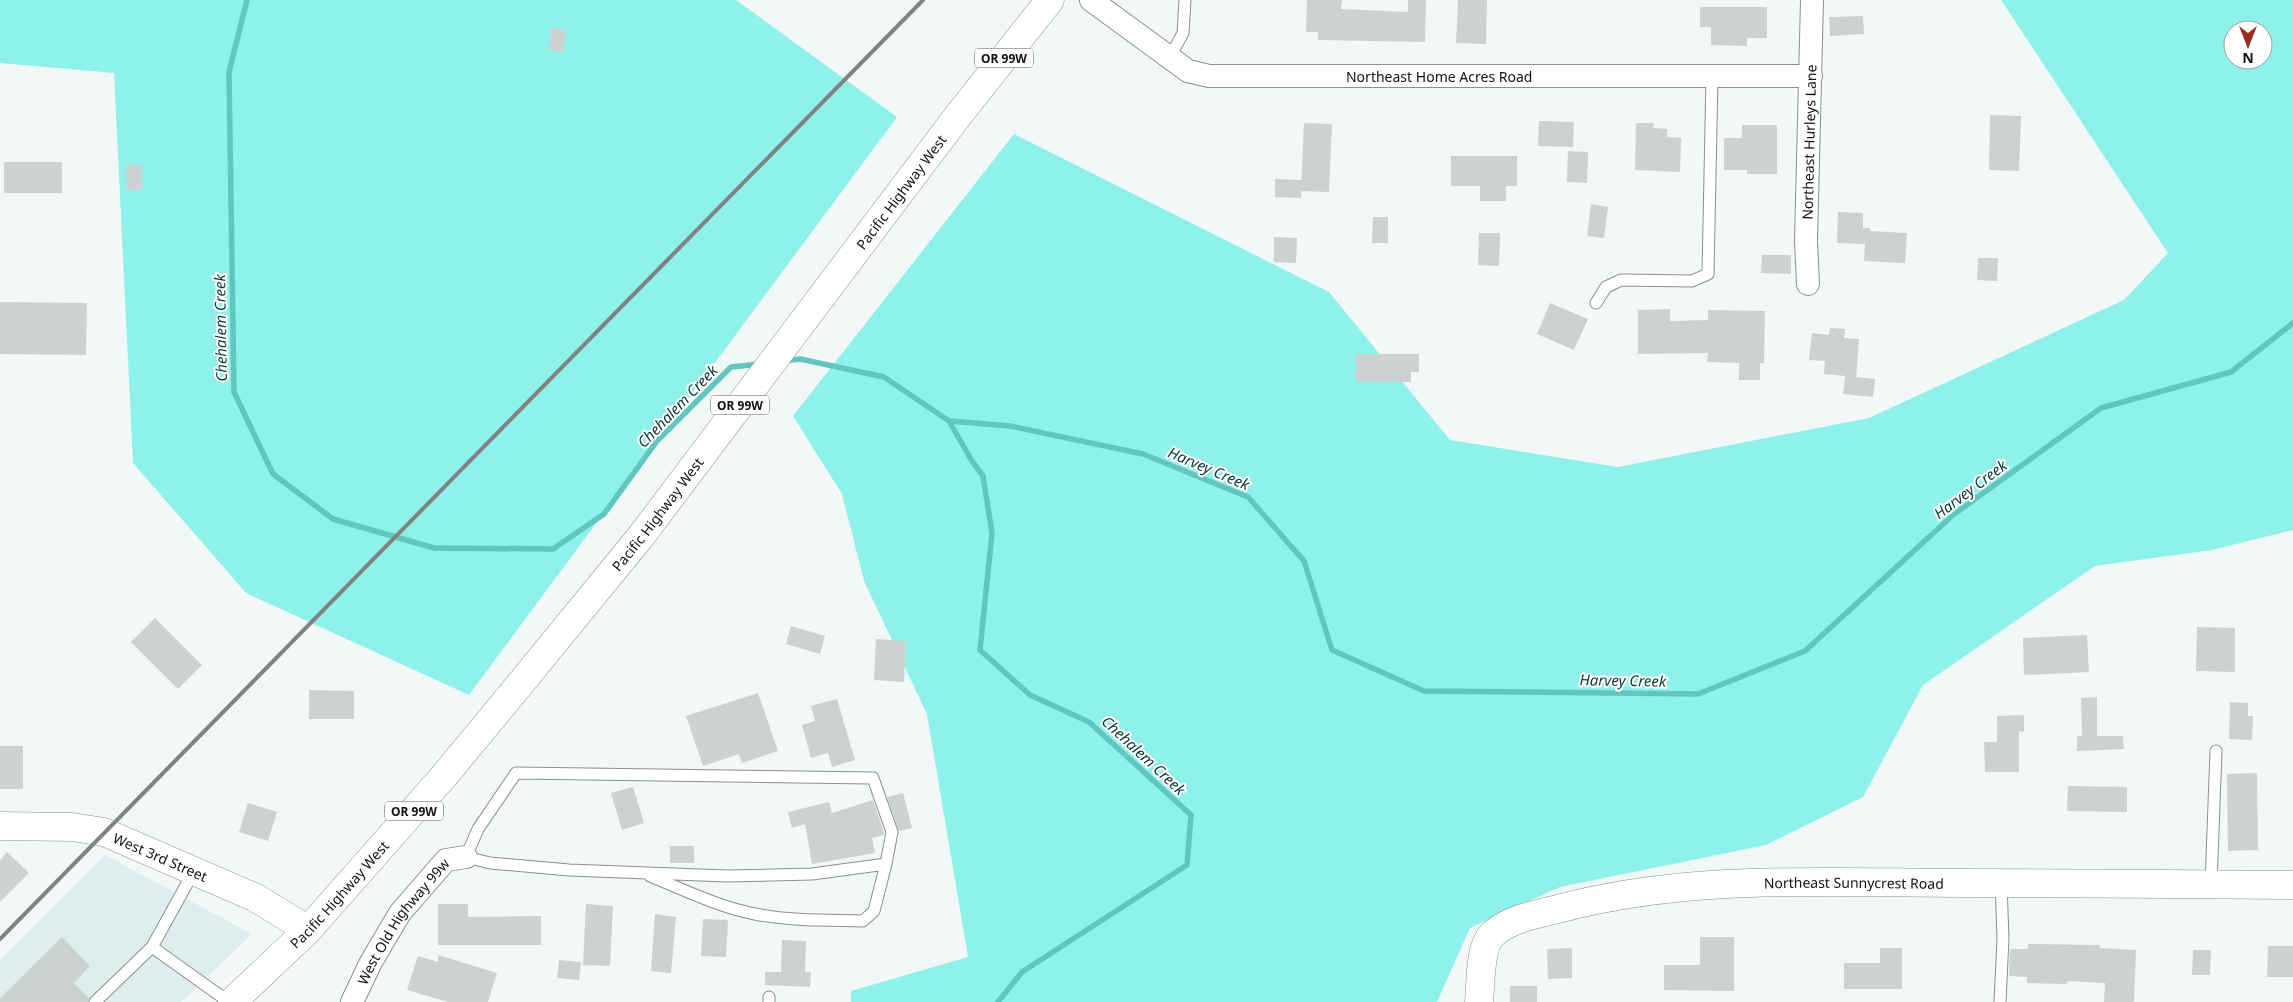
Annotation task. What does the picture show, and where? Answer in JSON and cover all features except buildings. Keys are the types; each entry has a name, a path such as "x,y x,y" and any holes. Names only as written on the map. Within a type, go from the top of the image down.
{"main road":[{"name":"Pacific Highway West","path":"231,1002 308,930 444,776 516,689 642,534 957,117 1050,0"},
{"name":"West 3rd Street","path":"0,826 72,827 104,832 256,898 308,930"},
{"name":"Northeast Sunnycrest Road","path":"1479,1002 1485,945 1490,936 1502,927 1531,916 1598,898 1683,887 1780,883 2293,885"}],"street":[{"name":"Northeast Home Acres Road","path":"1091,0 1188,71 1209,76 1811,76"},
{"name":"Northeast Hurleys Lane","path":"1808,284 1806,241 1812,0"},
{"name":"West Old Highway 99w","path":"352,1002 371,962 400,913 446,860 466,857"}],"lane":[{"path":"1170,57 1183,33 1185,0"},
{"path":"1596,303 1606,287 1621,280 1692,281 1708,274 1712,76"},
{"path":"2211,884 2216,751"},
{"path":"643,873 696,895 754,914 794,920 863,920 874,911 886,864 892,832 873,778 516,773 478,829 466,857 490,863 569,870 727,876 812,874 886,864"},
{"path":"95,1002 152,947 194,871"},
{"path":"2000,1002 2003,940 2001,883"},
{"path":"152,947 231,1002"}],"shaded area":[{"path":"0,0 736,0 897,117 469,695 246,593 133,463 114,73 0,63"},
{"path":"2001,0 2293,0 2293,530 2212,550 2095,566 1923,685 1863,797 1766,845 1560,887 1470,928 1437,1002 851,1002 851,991 968,957 927,714 864,581 842,494 793,416 1014,134 1329,292 1450,440 1618,467 1869,418 2124,300 2168,253"},
{"path":"105,855 252,934 181,1002 0,1002 0,960"}],"waterway":[{"name":"Chehalem Creek","path":"247,0 229,72 234,392 273,474 333,519 434,548 553,549 604,514 657,441 731,367 760,364"},
{"name":"Harvey Creek","path":"949,421 1010,426 1143,454 1248,497 1304,561 1332,650 1424,691 1698,694 1805,651 1953,515 2101,408 2231,372 2293,323"},
{"name":"Chehalem Creek","path":"784,361 800,359 884,377 949,421 983,476 992,533 980,650 1030,695 1089,722 1191,815 1187,865 1022,972 998,1002"}],"railway":[{"path":"0,939 923,0"}]}
